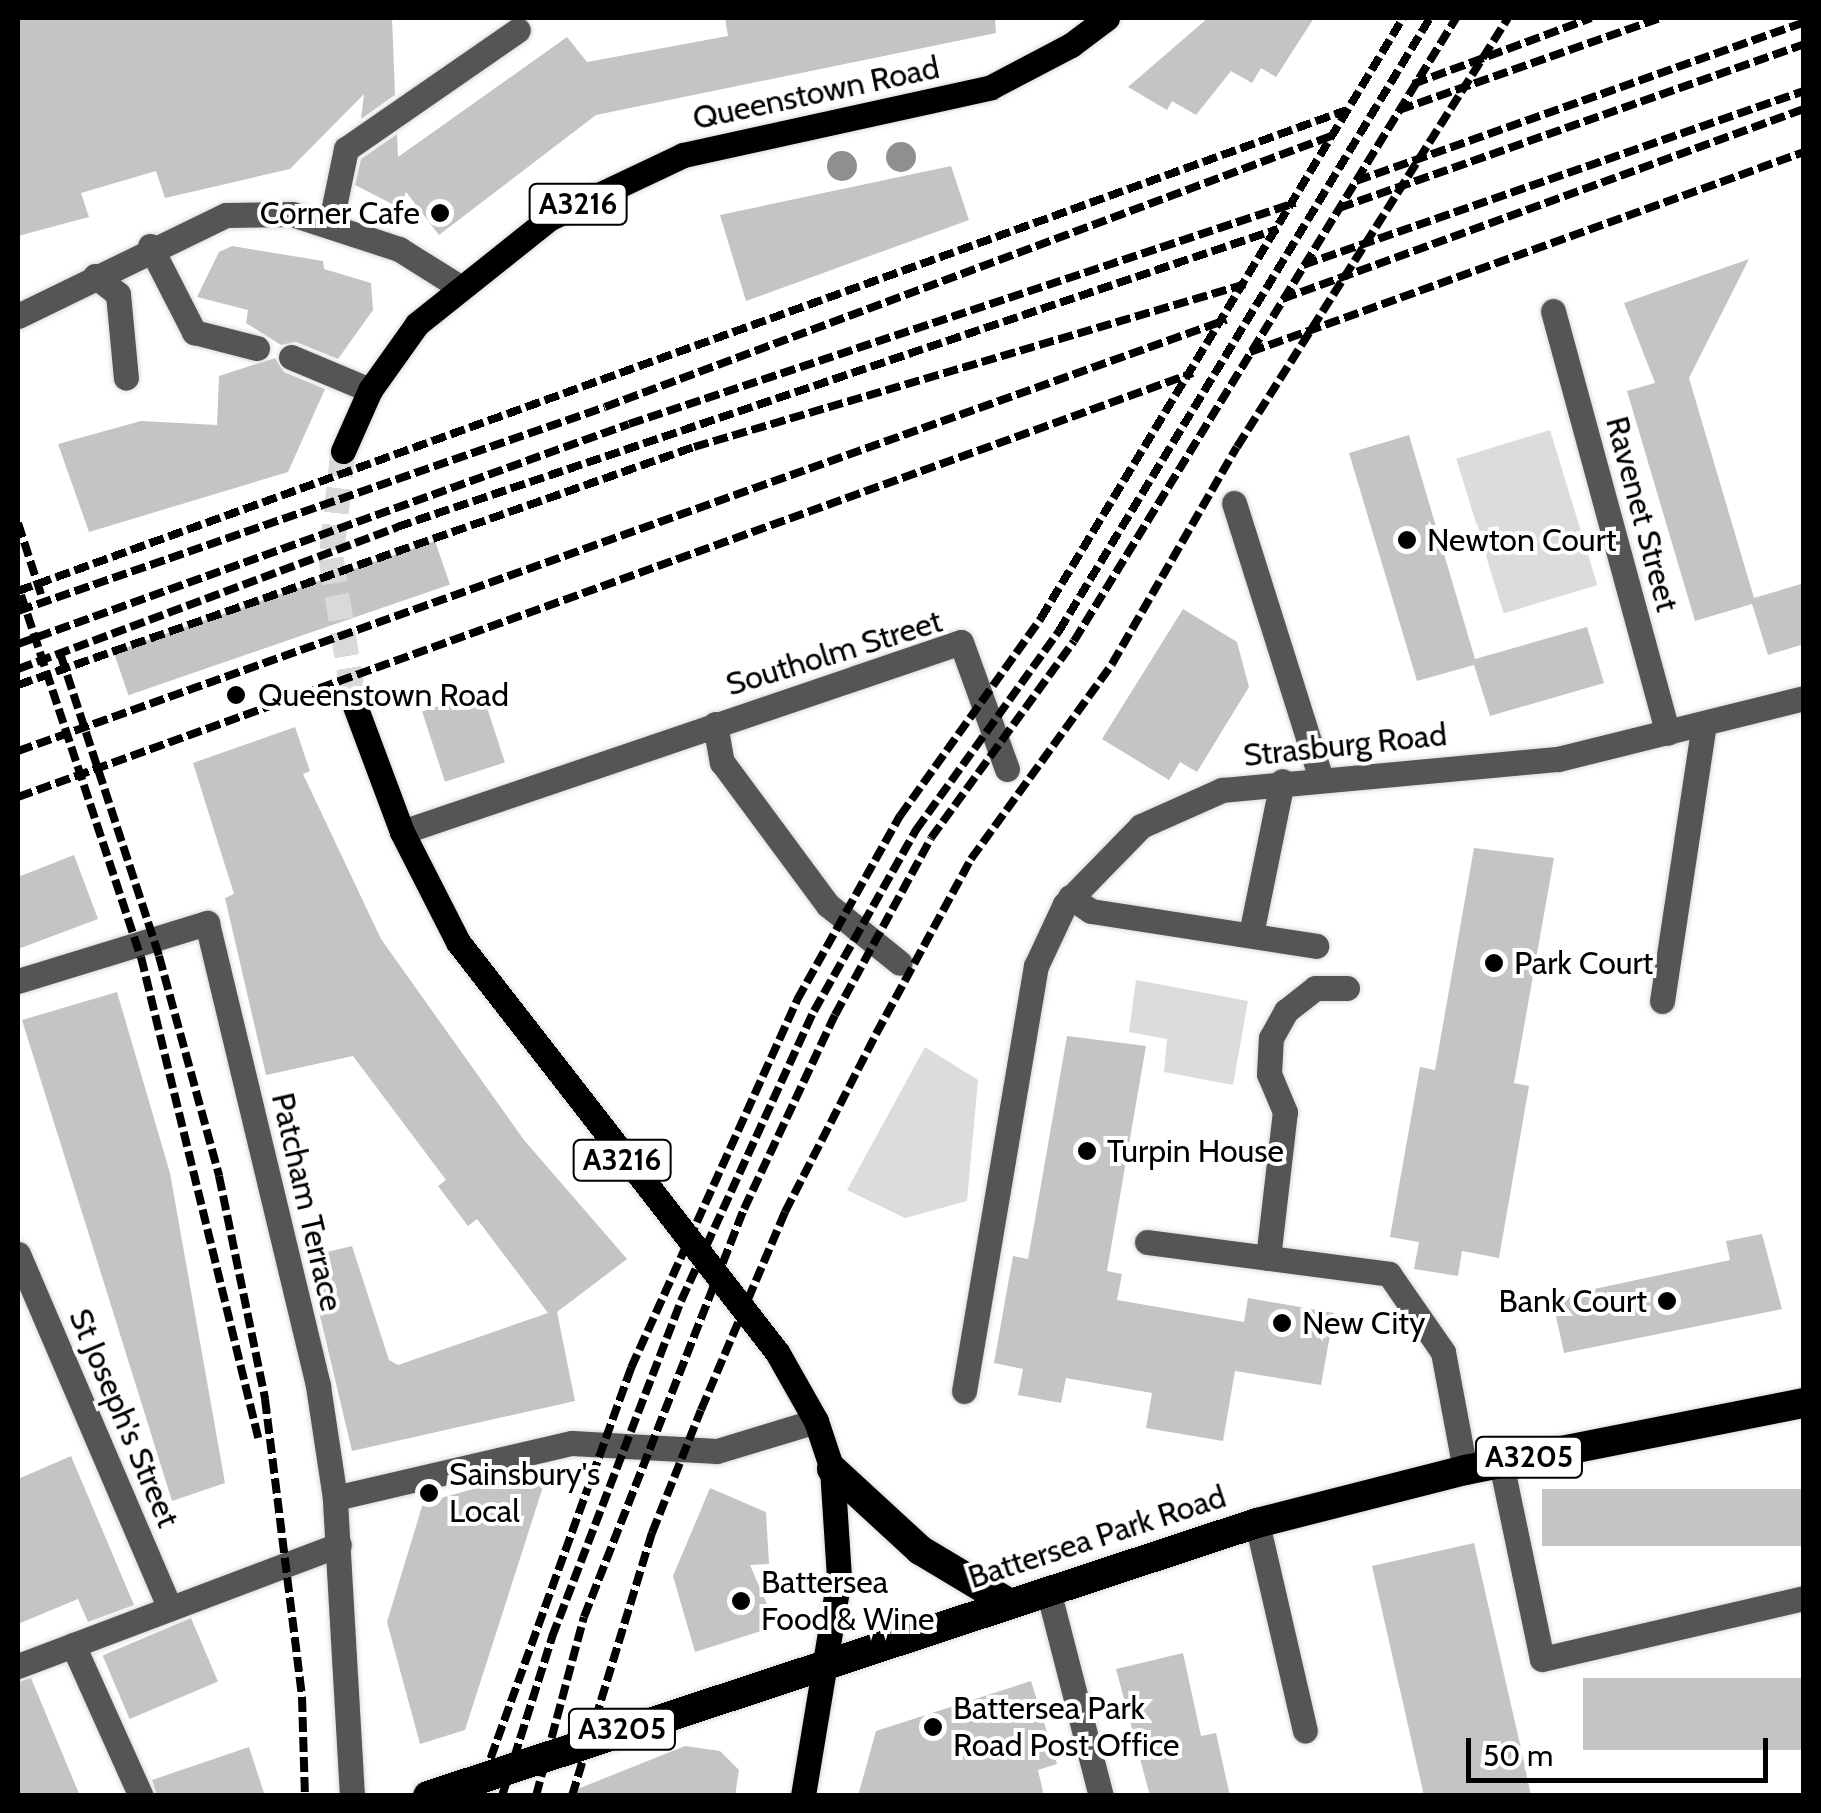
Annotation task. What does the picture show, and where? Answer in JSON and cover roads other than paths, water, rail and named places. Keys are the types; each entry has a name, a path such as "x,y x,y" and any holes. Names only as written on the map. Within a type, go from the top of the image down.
{"highway":[{"name":"Battersea Park Road","path":"428,1796 818,1672 1007,1602 1257,1523 1466,1470 1804,1403"},
{"name":"A3216","path":"832,1469 920,1550 1007,1602"}],"main road":[{"name":"Queenstown Road","path":"343,451 370,390 417,324 458,286 550,218 683,155 991,87 1072,46 1106,18"},
{"name":"A3216","path":"355,706 402,832 470,960 777,1352 816,1421 832,1469 839,1578 818,1672 802,1796"}],"street":[{"path":"330,226 346,149 518,30"},
{"path":"18,316 150,246 226,215 292,214 398,249 458,286"},
{"path":"150,246 194,332 257,348"},
{"path":"96,276 118,294 126,378"},
{"name":"Ravenet Street","path":"1553,311 1668,733"},
{"path":"291,356 370,390"},
{"path":"1234,502 1320,775"},
{"name":"Southolm Street","path":"402,832 961,642 1007,769"},
{"name":"Strasburg Road","path":"964,1391 1016,1046 1036,966 1070,898 1141,826 1222,790 1320,775 1558,759 1804,698"},
{"name":"Southolm Street","path":"715,724 722,762 828,905 900,964"},
{"path":"1662,1001 1704,724"},
{"path":"1252,934 1282,781"},
{"path":"1070,898 1090,910 1316,946"},
{"name":"Patcham Terrace","path":"18,980 207,923 318,1386 339,1545 352,1796"},
{"path":"1268,1258 1285,1112 1270,1074 1270,1038 1286,1011 1314,988 1347,988"},
{"path":"1147,1242 1389,1274 1443,1352 1466,1470"},
{"name":"St Joseph's Street","path":"21,1262 170,1608"},
{"path":"335,1498 572,1443 717,1452 816,1421"},
{"path":"1501,1463 1542,1659 1804,1598"},
{"path":"1257,1523 1305,1731"},
{"path":"18,1666 339,1545"},
{"path":"1048,1590 1101,1796"},
{"path":"73,1645 138,1789"}],"tunnel":[{"path":"343,451 331,558 355,706"}],"railway":[{"path":"477,1796 631,1368 797,1000 900,816 1041,618 1403,18"},
{"path":"502,1796 552,1637 681,1301 814,1011 916,830 1059,631 1430,18"},
{"path":"536,1796 584,1617 744,1209 835,1015 931,838 1074,641 1456,18"},
{"path":"572,1796 652,1533 701,1410 785,1212 876,1034 971,859 1112,664 1237,447 1508,18"},
{"path":"1413,84 1591,18"},
{"path":"1399,110 1660,18"},
{"path":"1356,181 1804,22"},
{"path":"1339,208 1804,44"},
{"path":"1303,265 1804,91"},
{"path":"1282,299 1804,109"},
{"path":"18,591 1347,110"},
{"path":"18,611 605,407 1334,135"},
{"path":"1250,352 1804,152"},
{"path":"18,644 629,424 1295,203"},
{"path":"18,669 397,527 1278,229"},
{"path":"18,685 694,447 1246,284"},
{"path":"18,751 1226,320"},
{"path":"18,797 1193,373"},
{"path":"18,523 41,594"},
{"path":"21,595 141,957 259,1441"},
{"path":"61,656 159,956 219,1176 265,1399 302,1697 305,1796"}],"place":[{"name":"Corner Cafe","path":"440,213"},
{"name":"Newton Court","path":"1407,540"},
{"name":"Queenstown Road","path":"236,695"},
{"name":"Park Court","path":"1494,963"},
{"name":"Turpin House","path":"1087,1151"},
{"name":"Bank Court","path":"1667,1301"},
{"name":"New City","path":"1282,1323"},
{"name":"Sainsbury's Local","path":"429,1493"},
{"name":"Battersea Food & Wine","path":"741,1601"},
{"name":"Battersea Park Road Post Office","path":"933,1727"}]}
